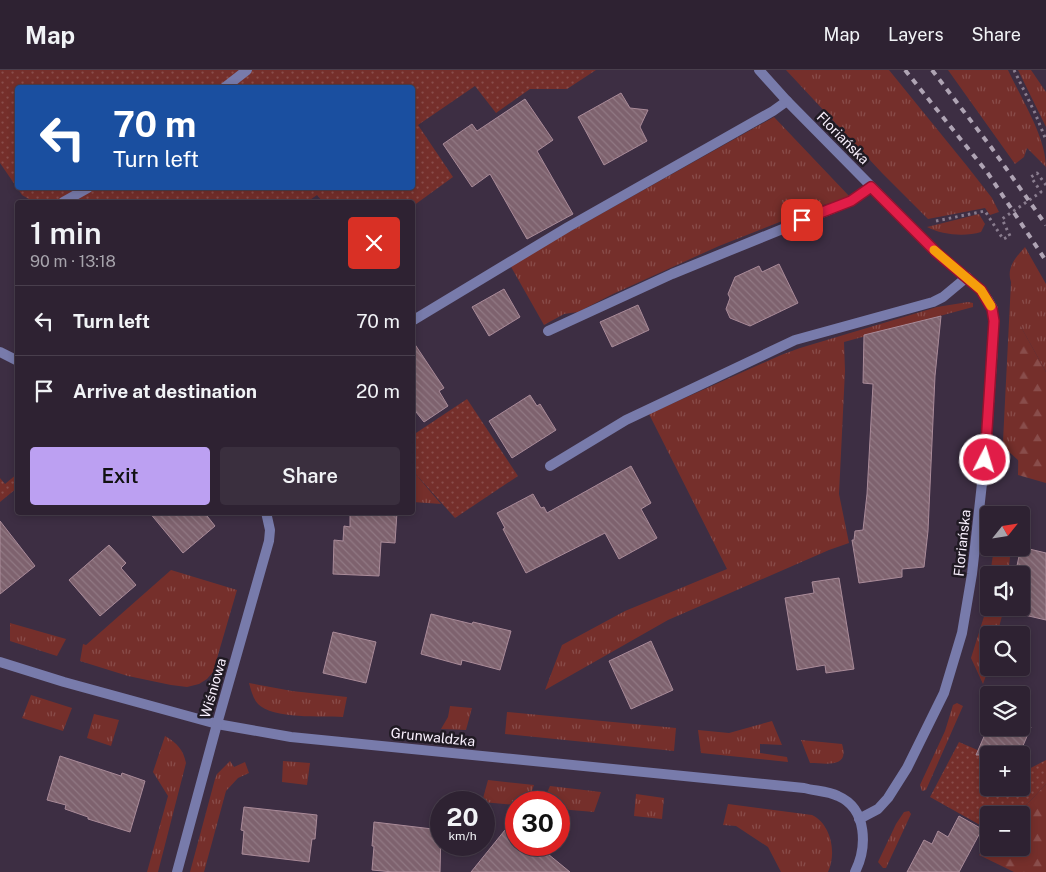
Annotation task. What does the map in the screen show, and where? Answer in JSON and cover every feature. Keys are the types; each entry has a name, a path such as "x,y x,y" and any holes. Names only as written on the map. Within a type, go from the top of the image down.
{"street":[{"path":"228,85 247,70"},
{"name":"Floriańska","path":"759,70 787,101 937,253 981,290 992,309 994,321 986,447 972,574 962,633 947,685 920,745 888,798 878,808 859,819"},
{"path":"415,319 568,226 773,111 787,101"},
{"path":"548,331 690,266 851,201 871,187"},
{"path":"67,200 84,190"},
{"path":"550,466 626,420 795,340 933,302 943,297 966,277"},
{"path":"0,352 15,360"},
{"name":"Wiśniowa","path":"177,872 269,541 270,530 267,515"},
{"name":"Grunwaldzka","path":"0,662 64,682 217,724 304,738 804,788 841,797 854,810 859,819"},
{"path":"855,872 860,863 864,846 859,819"}],"path":[{"path":"1014,70 1046,140"},
{"path":"933,222 985,212 1003,239 1010,236 1002,219 1041,192 1031,177 1037,173 1046,185"}],"green space":[{"path":"0,70 596,70 567,89 530,89 496,113 475,86 418,125 453,177 415,205 415,200 321,200 317,195 310,200 31,200 22,195 19,190 415,190 415,85 15,85 15,185 0,163"},
{"path":"786,70 889,70 992,198 999,212 990,215 985,208 928,219 882,173"},
{"path":"948,70 1008,70 1026,105 1042,143 1046,167 1027,148 1024,157 1015,164"},
{"path":"1018,70 1031,70 1046,92 1046,127"},
{"path":"774,117 850,197 820,206 719,246 578,312 564,314 544,325 510,265"},
{"path":"979,214 985,224 981,232 954,234 940,232 927,227"},
{"path":"1025,247 1046,284 1046,372 1021,327 1019,461 1008,451 1003,441 1010,272 1015,259"},
{"path":"968,302 973,303 973,307 844,342 845,371 839,494 849,543 668,620 545,690 562,645 625,611 727,569 649,414 800,348 937,307"},
{"path":"1020,325 1046,372 1046,483 1018,475"},
{"path":"467,399 518,476 455,518 415,473 415,434"},
{"path":"415,473 441,504 415,502"},
{"path":"15,476 15,490 0,502 0,478 5,484"},
{"path":"993,556 1010,556 1009,566 991,566"},
{"path":"171,570 237,590 213,672 207,679 199,684 187,687 171,685 128,676 80,661 83,644 86,645"},
{"path":"984,616 1002,616 999,626 981,626"},
{"path":"10,623 66,639 57,656 10,641"},
{"path":"980,629 980,676 986,676 983,684 971,658"},
{"path":"249,683 292,691 347,697 343,717 298,716 265,709 255,700"},
{"path":"31,695 72,708 63,731 22,718"},
{"path":"957,703 963,706 926,790 922,791 920,785 945,731 953,705"},
{"path":"450,706 472,708 466,730 441,729 448,717"},
{"path":"507,712 676,728 674,751 505,734"},
{"path":"94,714 119,720 111,746 87,738"},
{"path":"772,721 782,745 760,744 760,753 787,757 788,762 701,753 698,730 729,733"},
{"path":"165,736 179,747 186,763 158,872 147,872 168,796 153,772"},
{"path":"801,740 842,744 843,758 840,761 829,764 810,763"},
{"path":"959,742 980,751 980,796 1030,796 1030,768 1046,760 1046,784 1025,806 980,806 980,825 930,797"},
{"path":"230,761 234,767 245,762 249,773 238,778 226,791 204,872 190,872 215,779 217,774"},
{"path":"283,761 310,763 307,785 282,782"},
{"path":"488,780 534,785 532,791 505,791 505,804 495,803 495,791 485,791"},
{"path":"1046,784 1046,872 1014,872 981,856 1030,856 1030,806 1025,806"},
{"path":"550,786 601,792 594,812 570,810 570,791 548,791"},
{"path":"636,794 664,798 662,819 634,816"},
{"path":"728,804 812,815 819,819 828,832 832,848 831,864 828,872 781,872 768,847 736,826 723,825"},
{"path":"909,811 911,814 886,868 883,868 878,862 896,824 904,812"}],"building":[{"path":"621,93 630,108 648,110 640,127 647,141 604,165 578,117"},
{"path":"525,99 553,140 537,151 573,214 527,239 490,174 472,187 443,144 472,124 477,131"},
{"path":"779,264 798,303 750,326 730,318 726,309 730,298 728,294 735,277 759,266 762,272"},
{"path":"504,289 520,317 489,336 472,307"},
{"path":"638,305 649,330 612,347 600,322"},
{"path":"941,316 935,376 928,531 924,567 902,569 902,577 859,583 852,540 854,540 855,531 863,530 867,494 873,384 863,383 864,335"},
{"path":"415,344 444,388 439,391 448,406 424,422 415,411"},
{"path":"530,395 537,406 540,404 556,430 512,458 489,421"},
{"path":"631,466 651,503 641,509 657,538 619,559 605,533 526,573 503,529 505,528 497,513 533,494 541,508 544,507 547,513"},
{"path":"151,515 206,515 215,526 183,553"},
{"path":"350,515 397,515 395,543 381,542 379,576 333,574 334,540 343,541 344,526 350,527"},
{"path":"0,521 35,566 0,594"},
{"path":"109,545 126,563 121,568 136,585 100,616 69,580"},
{"path":"1030,549 1046,553 1046,620 1029,616 1030,566 1017,566 1019,556 1030,556"},
{"path":"839,578 854,669 826,673 825,665 797,670 785,598 814,593 812,582"},
{"path":"431,614 511,631 500,670 462,660 461,665 421,654"},
{"path":"333,632 376,642 366,683 323,673"},
{"path":"651,641 673,690 631,709 609,661"},
{"path":"984,736 1027,736 1023,746 980,746 980,755 976,755"},
{"path":"60,756 121,776 122,773 145,781 130,832 88,819 88,817 65,809 66,805 47,800"},
{"path":"244,807 317,815 315,839 312,839 309,862 242,854 244,831 241,830"},
{"path":"959,816 980,828 980,833 959,872 907,872 924,840 932,844 938,831 948,837"},
{"path":"374,822 430,829 430,856 440,856 440,872 372,870 374,846 372,846"},
{"path":"505,830 505,856 550,856 570,872 471,872 484,856 495,856 495,842"}],"railway":[{"path":"905,70 987,172 1046,261"},
{"path":"932,70 991,147 1046,225"}],"slow traffic":[{"path":"934,250 981,290 991,306"}],"route":[{"path":"802,220 851,201 871,187 937,253 981,290 992,309 994,321 994,346 985,460"}]}
